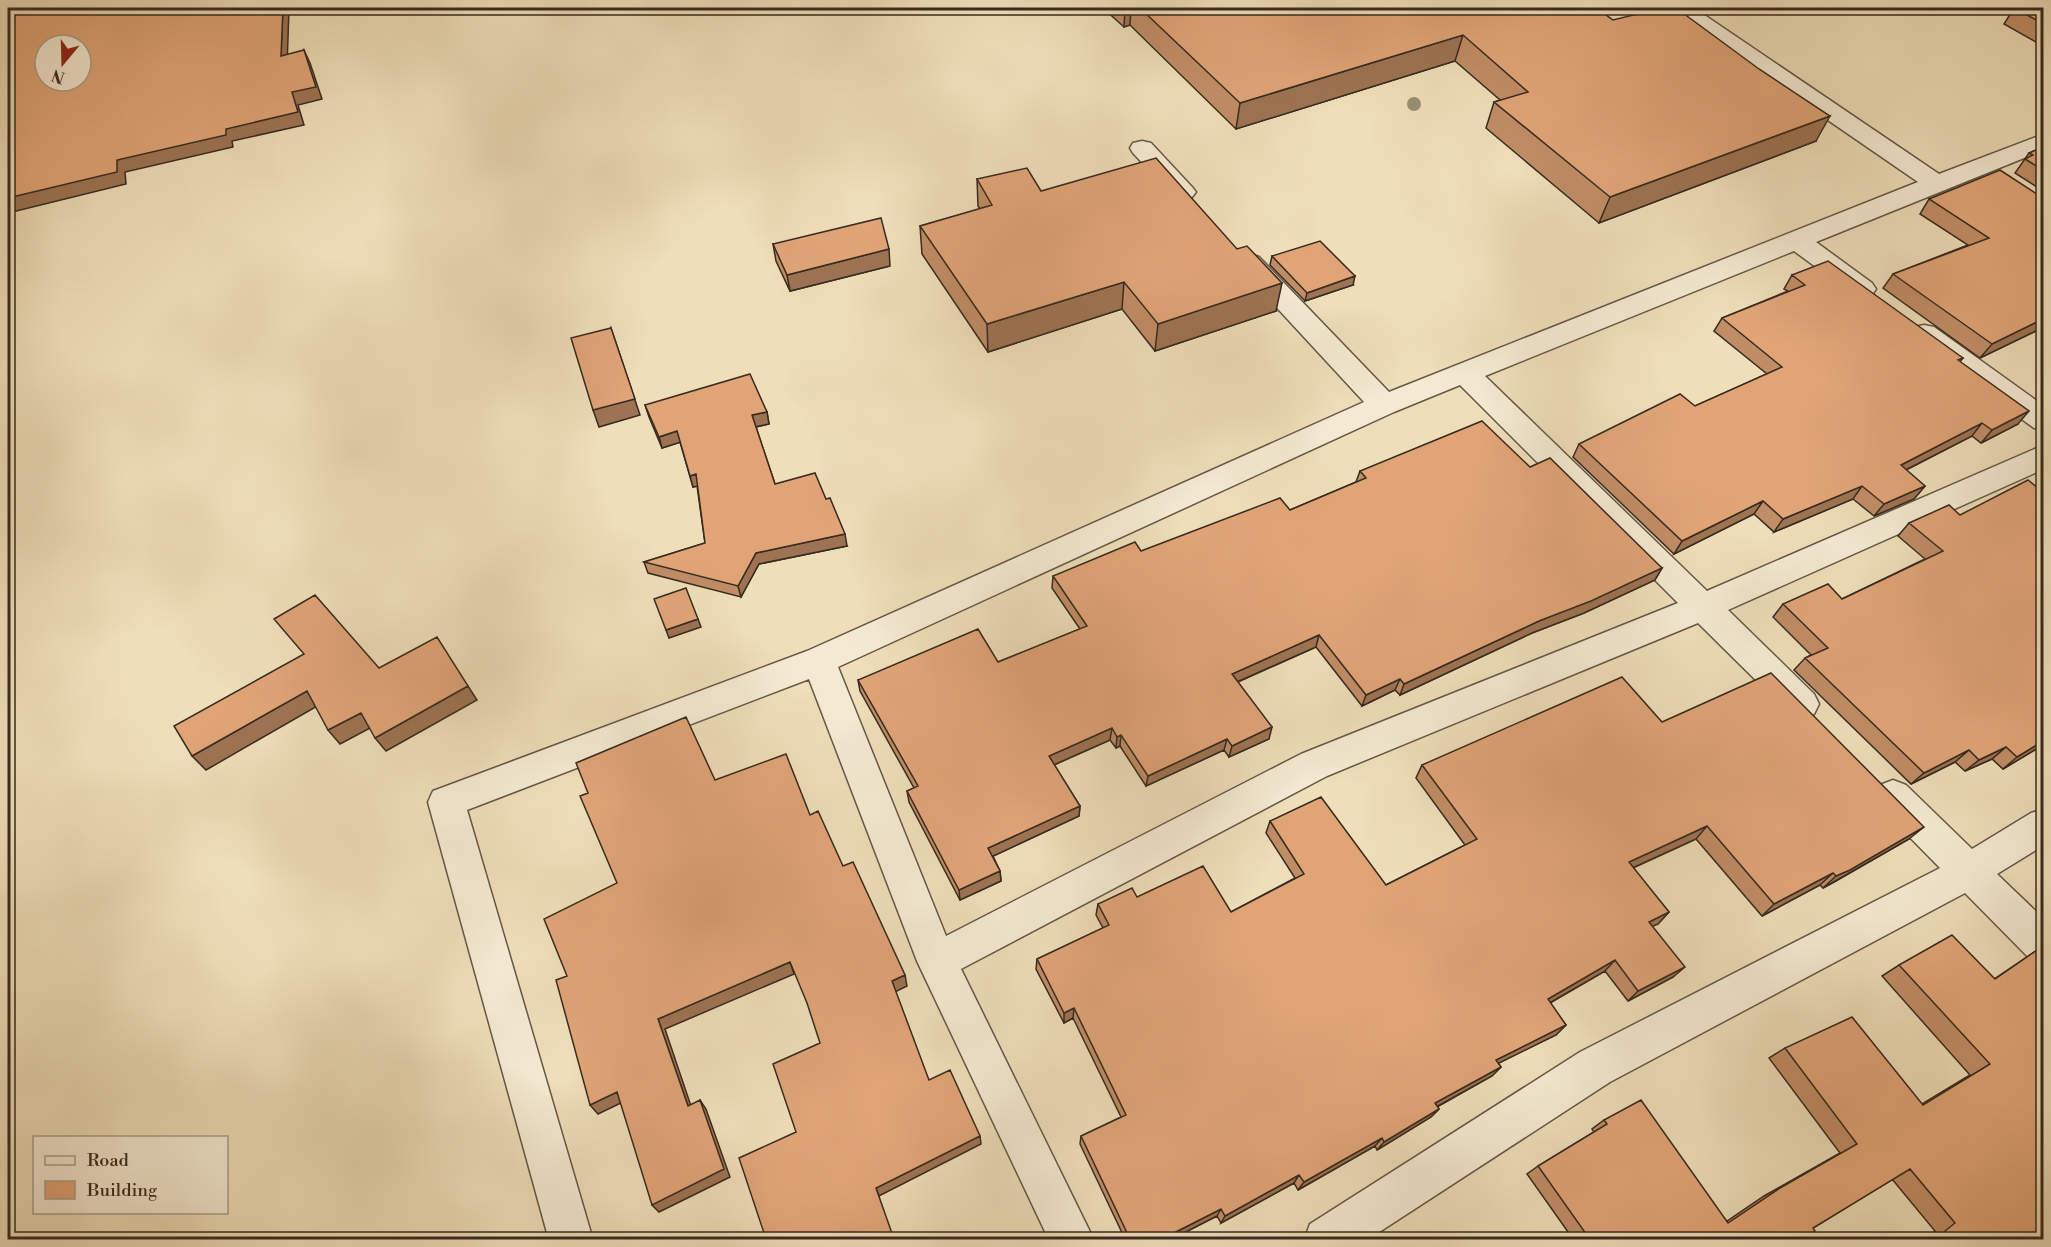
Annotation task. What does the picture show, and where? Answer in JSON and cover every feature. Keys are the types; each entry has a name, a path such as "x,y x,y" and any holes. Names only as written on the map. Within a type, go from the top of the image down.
{"street":[{"path":"1680,8 1938,185"},
{"path":"571,1239 446,802 819,661 1384,405 1938,185 1994,173 2043,141"},
{"path":"1142,148 1198,208"},
{"path":"1797,240 2043,421"},
{"path":"1231,243 1384,405"},
{"path":"1465,373 1705,606 1820,722"},
{"path":"937,961 1314,765 1705,606 2043,456"},
{"path":"819,661 937,961 1072,1239"},
{"path":"1869,772 2043,946"},
{"path":"1326,1239 1595,1067 1968,872 2043,825"}],"building":[{"path":"8,8 283,8 281,56 304,50 316,87 292,92 298,112 226,129 226,135 117,160 117,172 8,198"},
{"path":"1140,8 1596,8 1613,20 1662,8 1676,8 1759,69 1830,116 1610,197 1494,102 1528,92 1463,35 1240,103"},
{"path":"2015,8 2043,8 2043,24"},
{"path":"2043,147 2043,170 2025,159 2033,155 2029,153"},
{"path":"1156,158 1237,249 1247,246 1282,283 1158,324 1124,282 987,324 920,226 992,205 977,179 1027,168 1041,191"},
{"path":"2000,170 2043,198 2043,319 1992,344 1893,274 1989,238 1929,199"},
{"path":"881,218 889,249 787,275 773,244"},
{"path":"1320,241 1355,276 1307,293 1272,256"},
{"path":"1828,261 1963,358 1958,360 2029,411 1992,430 1982,423 1901,465 1925,486 1884,504 1862,486 1783,519 1763,501 1682,541 1579,444 1680,394 1695,406 1782,367 1722,318 1805,285 1792,275"},
{"path":"611,328 635,399 593,410 571,338"},
{"path":"750,374 767,412 752,415 775,484 815,473 826,499 830,498 845,534 756,553 738,586 644,562 705,543 696,474 690,476 677,431 659,437 645,405"},
{"path":"1482,421 1530,467 1550,458 1662,568 1591,601 1539,621 1404,684 1400,679 1366,695 1319,635 1232,674 1272,727 1232,746 1227,739 1148,776 1121,735 1117,737 1112,728 1049,756 1080,806 988,848 1000,871 959,890 907,791 918,786 858,680 978,629 998,662 1087,626 1053,576 1135,542 1141,551 1280,498 1290,510 1366,478 1360,471"},
{"path":"2028,480 2043,492 2043,741 2017,757 2006,747 1979,760 1969,750 1924,773 1805,658 1828,648 1783,604 1828,584 1842,599 1943,551 1909,523 1949,505 1960,515"},
{"path":"686,588 698,619 666,630 654,599"},
{"path":"315,595 379,668 437,637 468,686 375,738 361,713 328,730 307,691 192,756 174,726 304,654 274,619"},
{"path":"1771,673 1924,827 1850,870 1836,876 1833,873 1774,904 1707,826 1629,862 1669,912 1649,922 1685,967 1638,991 1615,960 1548,999 1566,1025 1496,1060 1501,1067 1435,1103 1439,1109 1384,1142 1382,1138 1304,1182 1299,1175 1225,1216 1221,1209 1162,1239 1130,1239 1081,1136 1126,1115 1074,1008 1064,1013 1037,959 1109,925 1098,904 1132,888 1137,897 1203,866 1231,912 1304,874 1270,821 1321,797 1386,885 1477,839 1422,765 1622,677 1662,722"},
{"path":"686,717 715,780 786,754 810,815 818,811 843,866 853,862 905,975 892,981 929,1080 950,1070 980,1136 876,1188 894,1239 766,1239 739,1158 796,1132 773,1064 820,1043 790,962 658,1019 688,1106 700,1100 724,1169 652,1205 617,1092 590,1105 556,980 567,976 544,919 617,883 580,796 588,793 576,763"},
{"path":"1952,935 1995,979 2043,946 2043,1239 1943,1239 1949,1236 1945,1231 1955,1223 1910,1169 1813,1228 1815,1231 1802,1239 1585,1239 1589,1238 1538,1166 1607,1124 1604,1120 1641,1100 1728,1223 1780,1188 1857,1144 1785,1048 1852,1017 1923,1105 1990,1064 1899,965"}]}
